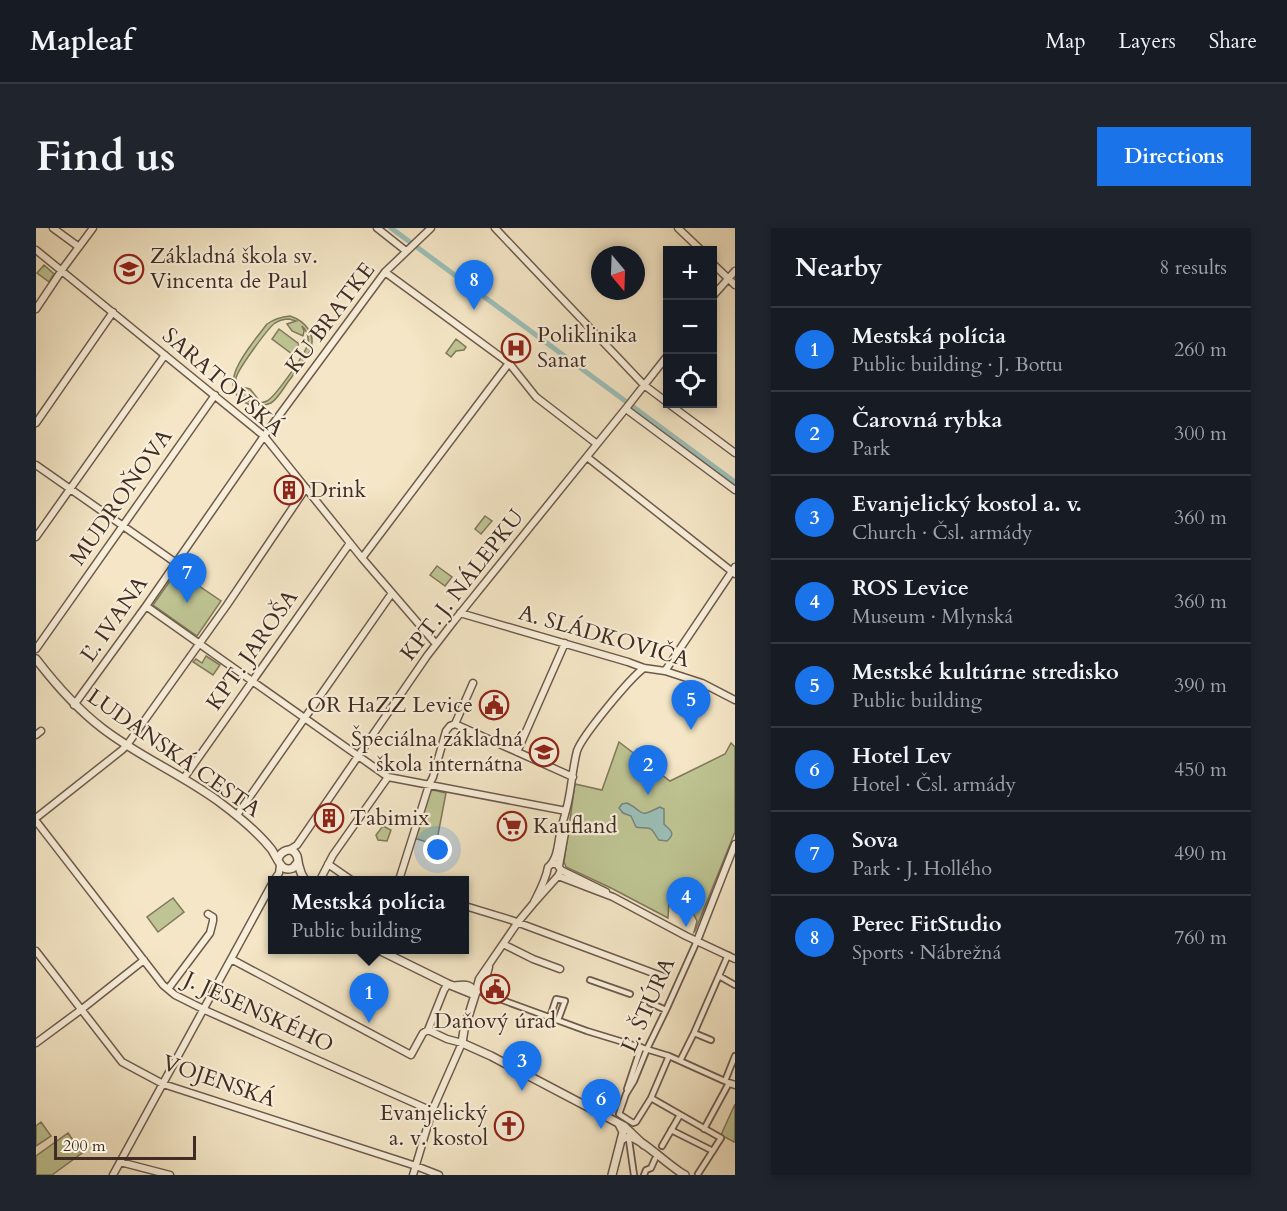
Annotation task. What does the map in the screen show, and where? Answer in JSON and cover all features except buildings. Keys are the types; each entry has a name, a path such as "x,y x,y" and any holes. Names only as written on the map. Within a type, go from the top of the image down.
{"street":[{"path":"53,228 79,247"},
{"path":"64,236 70,228"},
{"path":"36,309 93,228"},
{"path":"377,228 411,247"},
{"name":"KU BRATKE","path":"264,436 385,272 431,228"},
{"path":"495,228 644,385 663,399"},
{"path":"678,228 696,246"},
{"name":"SARATOVSKÁ","path":"36,250 264,436 362,558 436,644"},
{"path":"717,268 735,285"},
{"path":"717,291 735,271"},
{"path":"385,272 509,363 536,397 597,444"},
{"path":"36,423 113,312"},
{"path":"36,537 165,355"},
{"name":"KPT. J. NÁLEPKU","path":"276,876 436,644 663,361"},
{"path":"362,558 509,363"},
{"name":"MUDROŇOVA","path":"36,649 215,395"},
{"path":"628,406 735,490"},
{"path":"675,408 735,453"},
{"name":"Ľ. IVANA","path":"74,705 264,436"},
{"path":"587,457 734,571 667,672"},
{"path":"36,465 176,563"},
{"path":"36,820 127,745 200,644 306,488"},
{"name":"KPT. JAROŠA","path":"184,778 350,543"},
{"path":"237,815 392,593"},
{"path":"146,606 388,777 566,811"},
{"name":"A. SLÁDKOVIČA","path":"460,613 634,663 644,668 702,682 735,700"},
{"path":"517,752 565,643"},
{"name":"LUDANSKÁ CESTA","path":"36,659 74,705 102,728 202,789 237,815 285,862"},
{"path":"479,994 476,988 479,979 557,871 556,852 578,750 624,687 644,668"},
{"path":"400,876 446,731 455,724 473,683"},
{"path":"455,724 573,777"},
{"path":"322,876 334,854 388,777"},
{"name":"J. JESENSKÉHO","path":"36,820 168,989 204,1009 432,1111"},
{"name":"Ľ. ŠTÚRA","path":"651,1098 636,1122 633,1123 619,1114 626,1094 634,1081 644,1048 666,1010 697,941 735,844"},
{"path":"285,862 297,862 303,876"},
{"path":"285,862 301,872"},
{"path":"328,864 345,876"},
{"path":"532,904 548,867 732,957 719,976 680,1061"},
{"path":"547,873 549,876 557,871"},
{"name":"KPT. J. NÁLEPKU","path":"113,1175 268,890"},
{"path":"469,907 518,922 664,977"},
{"path":"168,989 210,933 213,917 208,914"},
{"path":"503,944 560,969"},
{"name":"VOJENSKÁ","path":"36,951 122,1062 163,1084 439,1175"},
{"path":"387,954 450,985 669,1056 730,1083"},
{"path":"231,959 411,1054 423,1033 428,1030 445,989 450,985 467,985 479,979"},
{"path":"36,1043 144,960"},
{"path":"412,1175 432,1111 462,1043 467,1021 490,964"},
{"path":"719,976 735,985"},
{"path":"590,980 630,994"},
{"path":"467,985 479,994"},
{"path":"550,1017 556,999 565,1001 558,1020"},
{"path":"650,1003 666,1010"},
{"path":"428,1030 491,1056 561,1091 628,1129 644,1145"},
{"path":"694,1033 711,1040"},
{"path":"669,1056 651,1098 721,1138 698,1174"},
{"path":"704,1129 730,1083 735,1056"},
{"path":"663,1146 680,1115"},
{"path":"619,1124 634,1175"},
{"path":"671,1130 713,1151"},
{"path":"612,1175 628,1137 644,1145 685,1175"},
{"path":"652,1175 651,1168 654,1159"},
{"path":"120,1162 170,1175"},
{"path":"644,1175 646,1170 651,1168"}],"green space":[{"path":"44,265 54,274 49,282 37,273"},
{"path":"290,316 305,325 311,334 310,351 274,401 261,406 247,404 236,394 233,384 239,363 267,324","holes":["285,319 296,321 287,324 292,331 303,336 302,326 307,333 308,340 297,364 277,392 267,401 258,403 247,400 258,399 250,389 241,387 241,393 245,399 239,392 236,378 247,358 275,323"]},
{"path":"279,329 299,344 292,354 272,339"},
{"path":"456,339 466,347 464,350 456,351 451,357 446,353"},
{"path":"485,516 492,521 481,534 475,529"},
{"path":"437,566 452,577 445,586 430,575"},
{"path":"177,571 221,601 197,636 153,605"},
{"path":"206,656 220,665 213,675 193,662 196,659 202,663"},
{"path":"619,742 670,781 725,754 731,743 735,747 735,832 694,932 697,921 692,911 669,900 668,918 566,867 564,862 575,784 602,790"},
{"path":"430,791 446,793 436,845 414,838"},
{"path":"383,826 391,830 387,841 378,840 376,835"},
{"path":"173,898 184,912 158,932 147,917"},
{"path":"735,1104 735,1142 734,1142 721,1135"},
{"path":"41,1122 51,1136 36,1146 36,1126"},
{"path":"68,1133 82,1153 52,1175 36,1175 36,1156"}],"water":[{"path":"627,803 642,813 660,807 664,809 664,824 672,833 670,838 667,841 659,840 650,829 636,827 631,816 623,813 619,808 622,804"}],"waterway":[{"path":"391,228 735,482"}],"place":[{"name":"Základná škola sv. Vincenta de Paul","path":"129,269"},
{"name":"Perec FitStudio","path":"474,310"},
{"name":"Poliklinika Sanat","path":"516,348"},
{"name":"Drink","path":"289,490"},
{"name":"Sova","path":"187,603"},
{"name":"OR HaZZ Levice","path":"494,705"},
{"name":"Mestské kultúrne stredisko","path":"691,730"},
{"name":"Špeciálna základná škola internátna","path":"544,752"},
{"name":"Čarovná rybka","path":"648,795"},
{"name":"Tabimix","path":"329,818"},
{"name":"Kaufland","path":"512,826"},
{"name":"ROS Levice","path":"686,927"},
{"name":"Daňový úrad","path":"495,989"},
{"name":"Mestská polícia","path":"369,1023"},
{"name":"Evanjelický kostol a. v.","path":"522,1091"},
{"name":"Evanjelický a. v. kostol","path":"509,1126"},
{"name":"Hotel Lev","path":"601,1129"}]}
